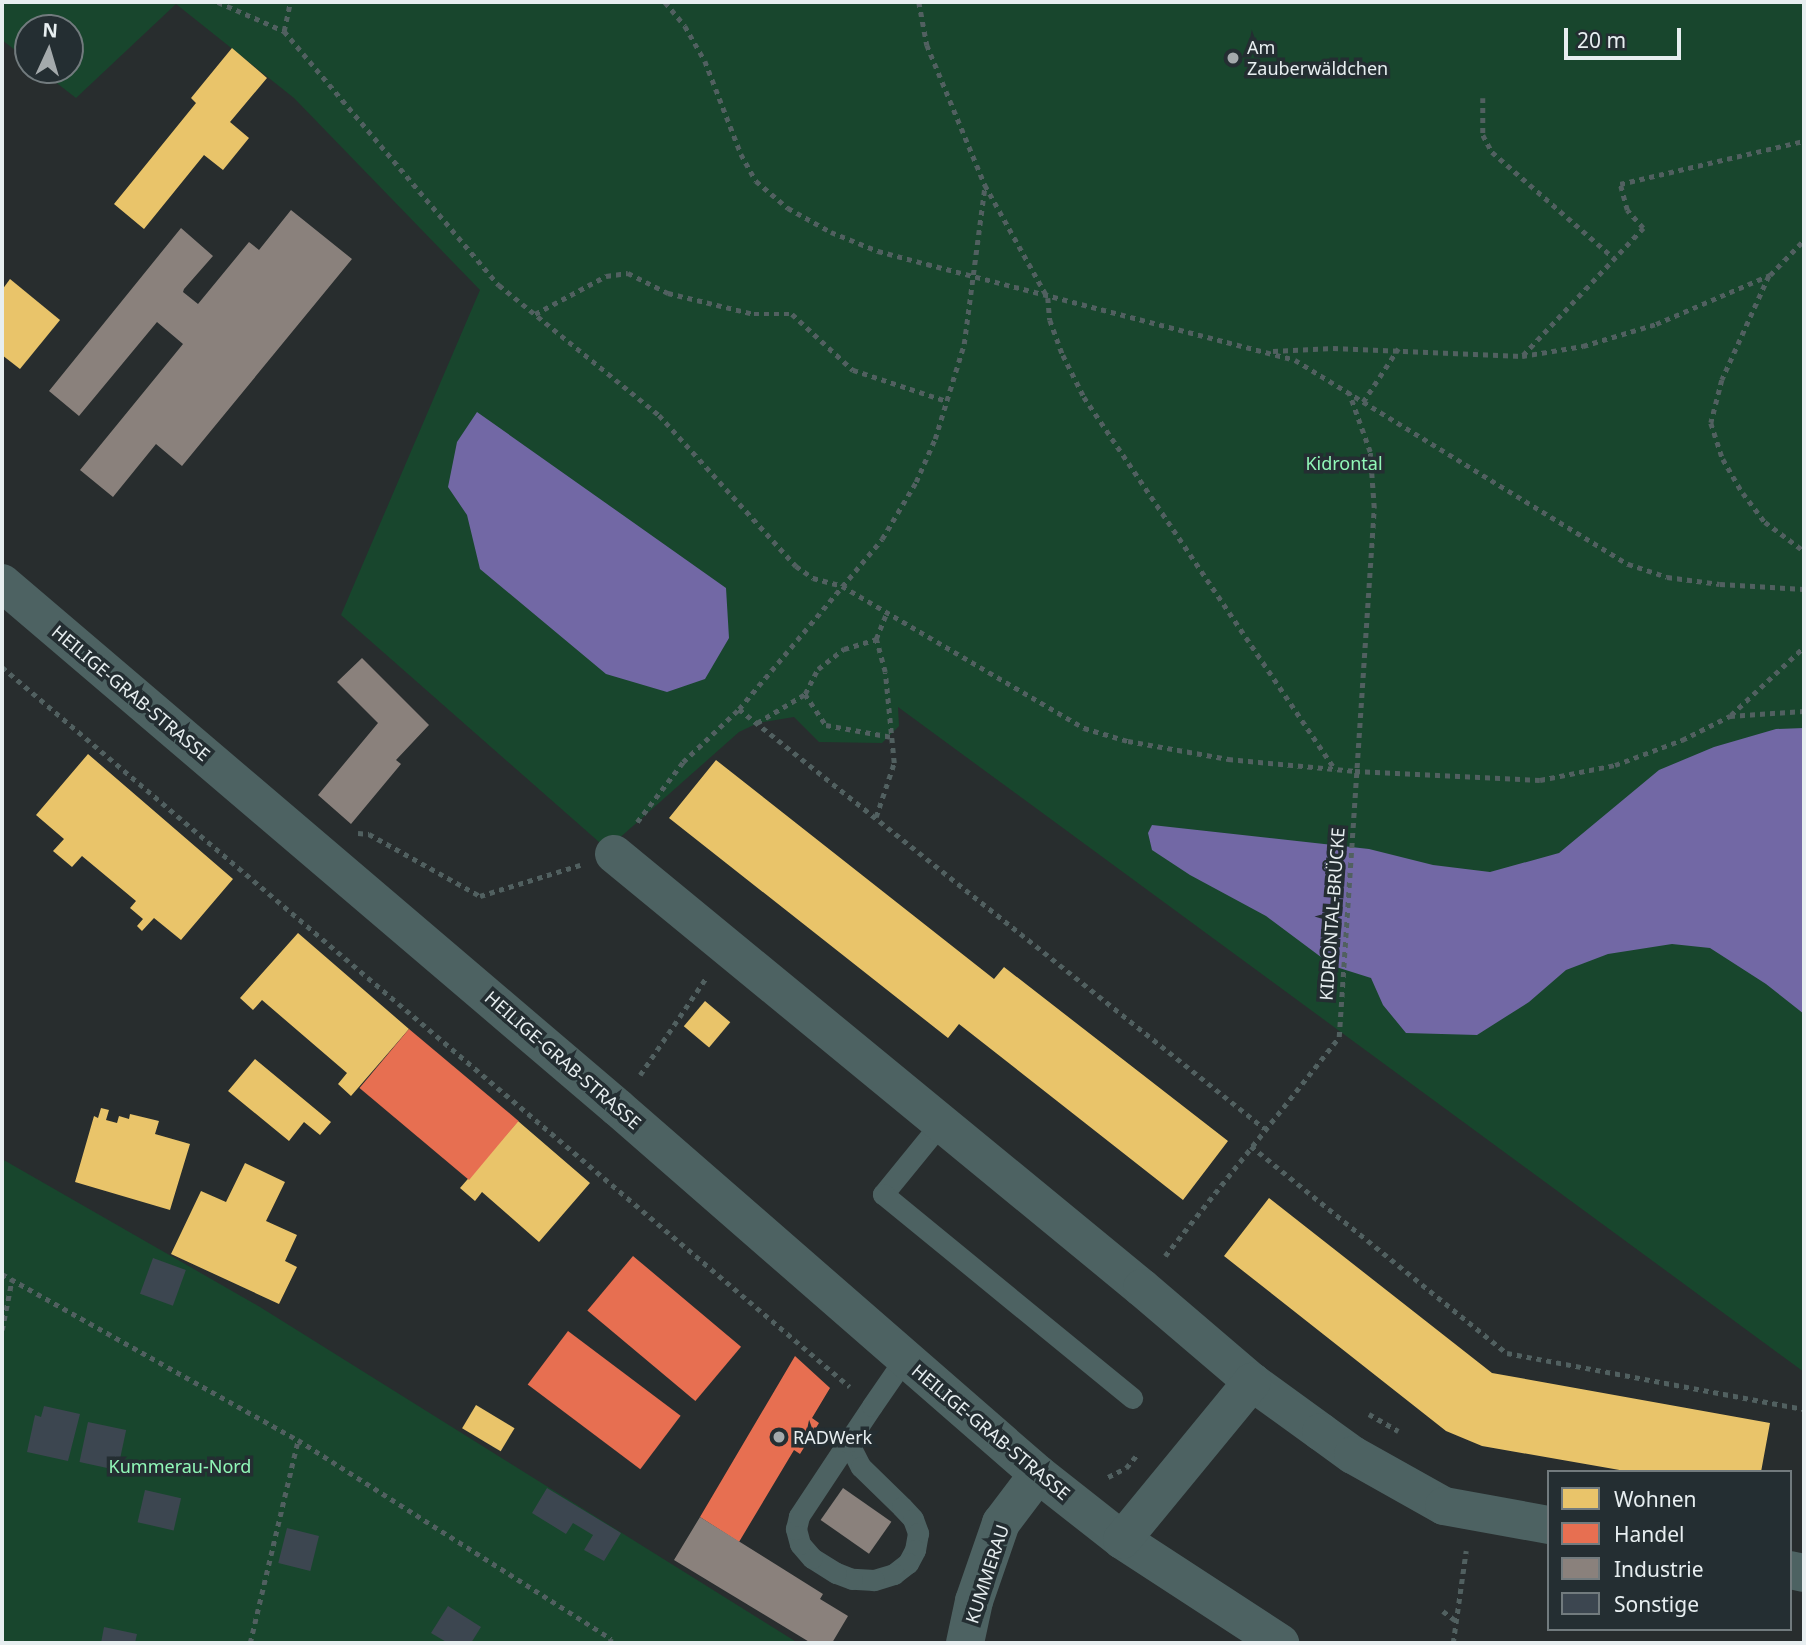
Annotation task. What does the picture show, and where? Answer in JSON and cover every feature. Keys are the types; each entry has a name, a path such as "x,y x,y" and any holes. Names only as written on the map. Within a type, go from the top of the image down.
{"street":[{"name":"HEILIGE-GRAB-STRASSE","path":"2,583 618,1108 1038,1474 1122,1540 1280,1643"},
{"path":"614,854 1142,1288 1252,1382 1353,1455 1444,1506 1547,1525"},
{"path":"1122,1540 1252,1382"},
{"name":"KUMMERAU","path":"965,1643 974,1601 1001,1523 1038,1474"}],"lane":[{"path":"941,1123 883,1194 1132,1398"},
{"path":"848,1442 861,1467 908,1513 918,1532 915,1550 908,1563 894,1574 874,1580 844,1576 812,1558 800,1544 796,1529 799,1516 848,1442 872,1406 905,1359"}],"path":[{"path":"218,2 284,31 499,285 659,415 796,566 813,578 842,586 1084,728 1128,741 1228,759 1355,771 1540,780 1615,765 1682,740 1730,716 1804,647"},
{"path":"284,31 290,2"},
{"path":"665,2 685,26 705,61 741,154 756,181 788,208 831,232 878,251 973,275 1048,298 1294,360 1628,564 1667,576 1720,584 1804,589"},
{"path":"919,2 927,45 985,185 1048,298 1050,320 1063,355 1084,397 1336,769"},
{"path":"1483,98 1483,135 1492,152 1614,258"},
{"path":"1522,356 1643,228 1627,210 1620,184 1804,141"},
{"path":"349,831 369,834 480,897 614,854 683,762 739,709 882,539 916,482 947,401 964,344 985,185"},
{"path":"1804,240 1770,275 1722,380 1711,423 1723,459 1743,493 1765,522 1804,551"},
{"path":"535,314 606,276 628,273 668,293 754,314 792,314 853,370 947,401"},
{"path":"1268,352 1333,348 1398,349 1522,356 1583,346 1656,324 1770,275"},
{"path":"1363,402 1398,349"},
{"name":"KIDRONTAL-BRÜCKE","path":"1264,1128 1339,1037 1374,508 1370,452 1349,392"},
{"path":"876,817 894,763 886,672 876,639 887,612"},
{"path":"757,723 805,694 818,669 844,649 876,639"},
{"path":"2,667 872,1406"},
{"path":"805,694 826,725 892,737"},
{"path":"739,709 1264,1128 1142,1288"},
{"path":"1730,716 1804,711"},
{"path":"618,1108 727,947"},
{"path":"1251,1146 1507,1353 1804,1409"},
{"path":"2,1274 298,1440 611,1639 611,1643"},
{"path":"2,1330 12,1279"},
{"path":"250,1643 298,1440"},
{"path":"1453,1643 1472,1511"},
{"path":"1443,1611 1455,1620"}],"green space":[{"name":"Kidrontal","path":"2,2 1804,2 1804,1372 898,707 899,726 882,743 819,742 794,717 758,723 739,732 607,849 341,615 480,290 294,98 176,4 76,98 58,84 84,84 84,14 14,14 14,49 2,40"},
{"name":"Kummerau-Nord","path":"2,1159 260,1307 798,1643 2,1643"}],"shaded area":[{"path":"477,412 726,588 729,638 705,679 667,692 606,674 480,569 467,515 448,487 457,442"},
{"path":"1804,728 1804,1014 1766,984 1710,948 1672,944 1608,954 1566,970 1529,1002 1477,1035 1406,1033 1383,1005 1371,978 1333,966 1266,916 1190,875 1152,850 1148,833 1152,825 1369,849 1433,865 1490,872 1559,853 1659,770 1714,747 1776,729"}],"building: Wohnen":[{"path":"232,48 267,78 230,122 249,138 223,170 204,155 144,229 114,204 196,103 191,98"},
{"path":"10,279 60,320 20,369 2,355 2,290"},
{"path":"88,754 233,879 181,940 154,918 142,931 137,926 143,919 130,908 136,901 82,856 72,867 53,851 64,839 36,815"},
{"path":"716,760 994,979 1004,967 1228,1141 1183,1200 959,1024 948,1038 669,818"},
{"path":"298,933 409,1029 351,1096 338,1084 347,1073 262,1000 253,1010 240,998"},
{"path":"705,1001 730,1022 709,1047 684,1026"},
{"path":"255,1059 331,1122 320,1135 304,1122 289,1141 228,1091"},
{"path":"101,1108 109,1110 106,1120 117,1123 119,1116 129,1119 130,1114 159,1121 155,1134 190,1144 170,1210 75,1182 94,1116 98,1118"},
{"path":"518,1121 590,1183 539,1242 482,1192 475,1201 460,1188"},
{"path":"245,1163 285,1182 266,1221 297,1235 285,1261 297,1267 279,1304 171,1254 201,1191 226,1202"},
{"path":"1269,1198 1492,1373 1770,1423 1761,1470 1620,1470 1482,1446 1446,1431 1224,1256"},
{"path":"476,1405 515,1428 501,1451 462,1428"}],"building: Handel":[{"path":"409,1029 519,1121 469,1180 360,1088"},
{"path":"633,1256 741,1347 695,1401 587,1310"},
{"path":"568,1331 681,1416 640,1469 528,1385"},
{"name":"RADWerk","path":"795,1356 830,1388 812,1418 819,1423 800,1454 794,1450 739,1542 700,1517"}],"building: Industrie":[{"path":"291,210 352,259 182,466 156,444 113,497 80,470 183,344 157,322 79,416 49,391 181,228 213,256 183,292 198,304 249,242 259,250"},
{"path":"362,658 429,725 396,760 401,764 351,824 318,795 378,723 337,682"},
{"path":"843,1488 891,1522 869,1554 821,1520"},
{"path":"700,1517 823,1594 820,1599 848,1616 832,1643 811,1643 674,1560"}],"building: Sonstige":[{"path":"153,1258 186,1270 173,1306 140,1294"},
{"path":"44,1406 80,1414 68,1461 27,1452 35,1415 41,1417"},
{"path":"88,1422 126,1430 118,1470 79,1462"},
{"path":"547,1488 621,1533 604,1561 584,1550 593,1535 573,1523 566,1534 532,1513"},
{"path":"145,1490 181,1498 174,1530 138,1522"},
{"path":"287,1528 319,1536 310,1571 278,1563"},
{"path":"448,1606 481,1627 471,1643 448,1643 431,1633"},
{"path":"104,1627 137,1634 135,1643 101,1643"}],"place":[{"name":"Am Zauberwäldchen","path":"1233,58"},
{"name":"RADWerk","path":"779,1437"}]}
